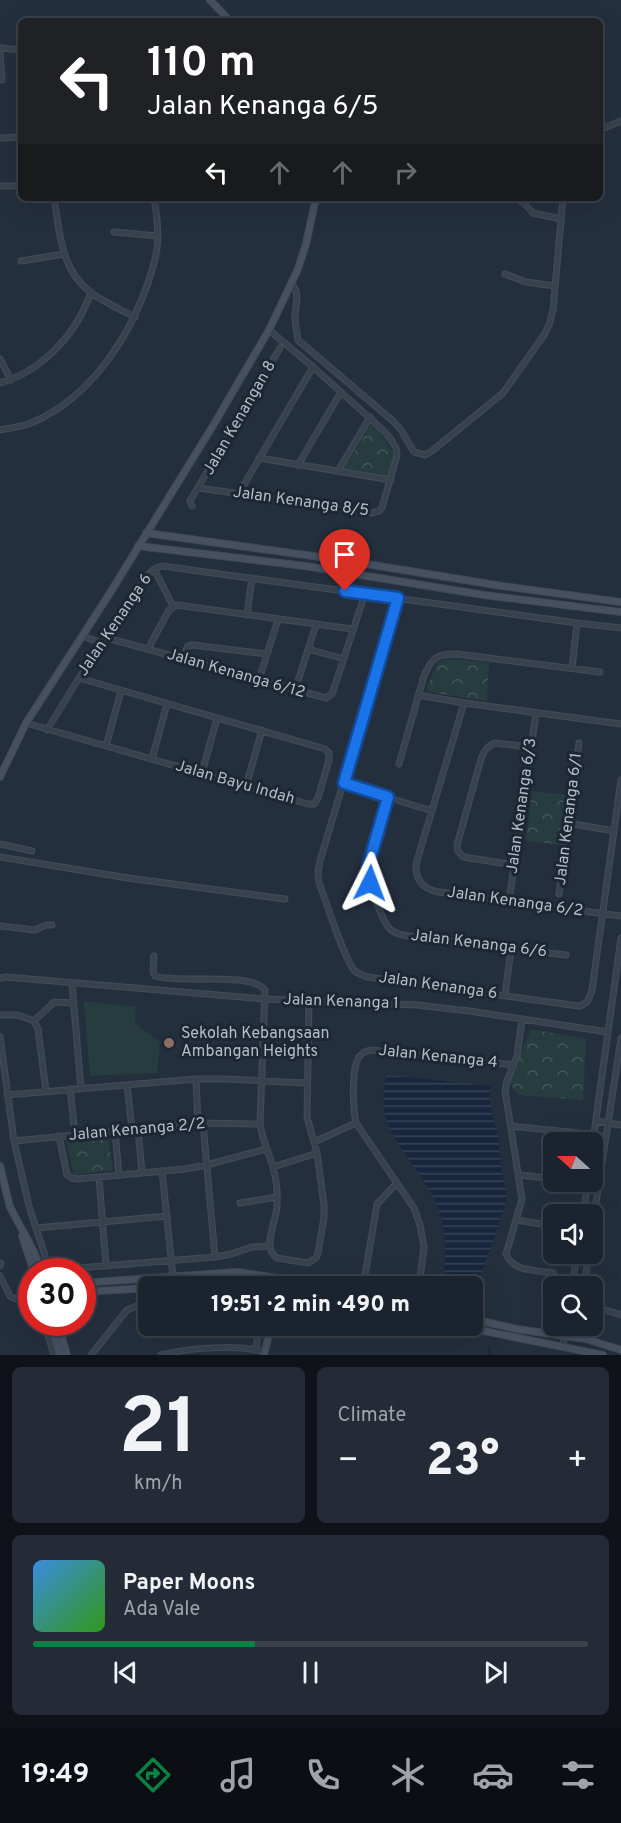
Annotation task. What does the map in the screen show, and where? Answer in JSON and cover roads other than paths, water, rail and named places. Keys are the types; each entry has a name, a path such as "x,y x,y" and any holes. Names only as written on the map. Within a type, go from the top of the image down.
{"street":[{"path":"210,0 227,18"},
{"path":"2,80 0,51 18,50"},
{"path":"603,129 621,121"},
{"path":"0,138 18,136"},
{"path":"0,186 18,186"},
{"path":"55,201 64,254 73,273 91,292 135,317"},
{"path":"0,430 30,423 65,403 108,360 125,335 135,317 157,251 158,217 155,201"},
{"path":"0,777 26,723 83,636 214,424 269,330 292,283 306,244 315,201"},
{"path":"520,201 533,213 561,219"},
{"path":"292,283 298,298 295,315 298,340 393,421 414,452 424,455 503,393 549,325 552,318 563,201"},
{"path":"114,232 158,236"},
{"path":"21,261 64,254"},
{"path":"505,274 526,282 555,286"},
{"path":"0,383 10,380 43,360 63,342 81,317 91,292"},
{"name":"Jalan Kenanga 8/5","path":"199,488 372,513 382,508 397,455 396,448 370,417 269,330"},
{"name":"Jalan Kenangan 8","path":"192,506 190,501 280,348"},
{"path":"0,358 10,380"},
{"path":"239,493 313,367"},
{"path":"297,465 341,392"},
{"path":"338,471 370,417"},
{"path":"259,458 391,480"},
{"path":"146,533 621,602"},
{"path":"138,546 305,567 495,596 621,612"},
{"name":"Jalan Kenanga 6","path":"48,730 79,678 154,569 162,566 171,567 398,598 318,872 319,883 348,958 354,970 368,977 579,1006 589,1000 592,990 621,780"},
{"path":"154,569 173,606"},
{"path":"248,615 252,578"},
{"name":"Jalan Kenanga 6/12","path":"107,638 320,698 329,697 364,594"},
{"path":"398,598 621,627"},
{"path":"148,650 169,610 177,605 352,629"},
{"path":"259,680 278,620"},
{"path":"572,668 578,623"},
{"path":"295,690 316,625"},
{"path":"83,636 103,644"},
{"path":"181,659 188,646 193,645 267,654"},
{"path":"308,649 344,658"},
{"path":"399,764 418,695 429,665 435,658 445,654 457,654 600,672"},
{"name":"Jalan Bayu Indah","path":"26,723 308,804 314,804 318,798 329,760 329,753 325,749 79,678"},
{"path":"106,747 122,691"},
{"path":"418,695 621,724"},
{"name":"Jalan Kenanga 6/2","path":"464,703 416,864 419,881 431,890 621,916"},
{"path":"152,759 167,704"},
{"name":"Jalan Kenanga 6/3","path":"509,900 536,712"},
{"path":"202,774 218,718"},
{"path":"246,786 262,730"},
{"path":"514,865 463,857 457,845 485,750 495,742 530,747"},
{"name":"Jalan Kenanga 6/1","path":"559,894 579,743"},
{"path":"344,783 432,811"},
{"name":"Jalan Kenanga 6/6","path":"388,797 368,866 368,874 390,930 398,934 566,955"},
{"path":"568,823 614,831"},
{"path":"0,844 32,851"},
{"path":"0,857 128,878 285,899"},
{"path":"0,926 35,930 52,925"},
{"path":"595,1132 621,938"},
{"path":"505,995 511,949"},
{"path":"154,956 155,976 224,979 259,984 264,990 260,1124 273,1167 277,1197 276,1218 270,1246 273,1255 290,1262 308,1263 316,1258 318,1253 324,1217 317,1153 307,1117 309,1001"},
{"name":"Jalan Kenanga 1","path":"0,978 264,999 417,1005 608,1032"},
{"path":"72,984 81,1088"},
{"path":"34,1021 54,1002 72,1003"},
{"path":"0,1015 18,1015 34,1021 38,1029 46,1091"},
{"name":"Jalan Kenanga 4","path":"522,1020 514,1065 505,1091 522,1199 506,1254 509,1262 514,1266 553,1273"},
{"path":"0,1036 14,1141 29,1206 48,1265 54,1270 215,1257 252,1246 270,1246"},
{"path":"596,1204 621,1038"},
{"name":"Jalan Kenanga 4","path":"356,1123 354,1073 359,1057 364,1052 371,1050 514,1065"},
{"path":"7,1095 196,1079 307,1083"},
{"path":"196,1079 207,1165 215,1257"},
{"path":"127,1085 132,1129"},
{"path":"70,1089 75,1135"},
{"path":"597,1121 621,1125"},
{"name":"Jalan Kenanga 2/2","path":"14,1141 201,1123 260,1124"},
{"path":"314,1142 356,1123 414,1208 424,1247 420,1276"},
{"path":"511,1126 568,1132"},
{"path":"138,1128 142,1173"},
{"path":"115,1131 119,1175"},
{"path":"59,1136 67,1175 78,1179 207,1165 266,1149"},
{"path":"273,1167 317,1153"},
{"path":"0,1166 10,1207 29,1258"},
{"path":"162,1171 173,1276 237,1272 270,1276"},
{"path":"520,1175 543,1178"},
{"path":"99,1178 106,1266"},
{"path":"365,1275 377,1204 396,1184"},
{"path":"240,1203 277,1197"},
{"path":"36,1228 167,1216"},
{"path":"516,1220 543,1224"},
{"path":"19,1227 36,1258"},
{"path":"0,1276 10,1296 18,1300"},
{"path":"96,1282 138,1279"},
{"path":"96,1291 138,1289"},
{"path":"91,1355 122,1315 131,1308 138,1307"},
{"path":"603,1309 621,1315"},
{"path":"483,1321 543,1333"},
{"path":"483,1331 603,1355"},
{"path":"48,1336 54,1355"},
{"path":"55,1336 60,1355"},
{"path":"62,1336 67,1355"},
{"path":"256,1349 258,1336"},
{"path":"161,1355 193,1350 256,1349 264,1354 268,1336"},
{"path":"563,1346 565,1336 586,1339 621,1350"}],"water":[{"path":"387,1075 491,1086 490,1103 497,1129 507,1199 480,1276 448,1276 445,1271 445,1237 441,1217 434,1198 392,1133 385,1115 383,1096"}],"waterway":[{"path":"488,1346 490,1355"}],"place":[{"name":"Sekolah Kebangsaan Ambangan Heights","path":"169,1043"}]}
